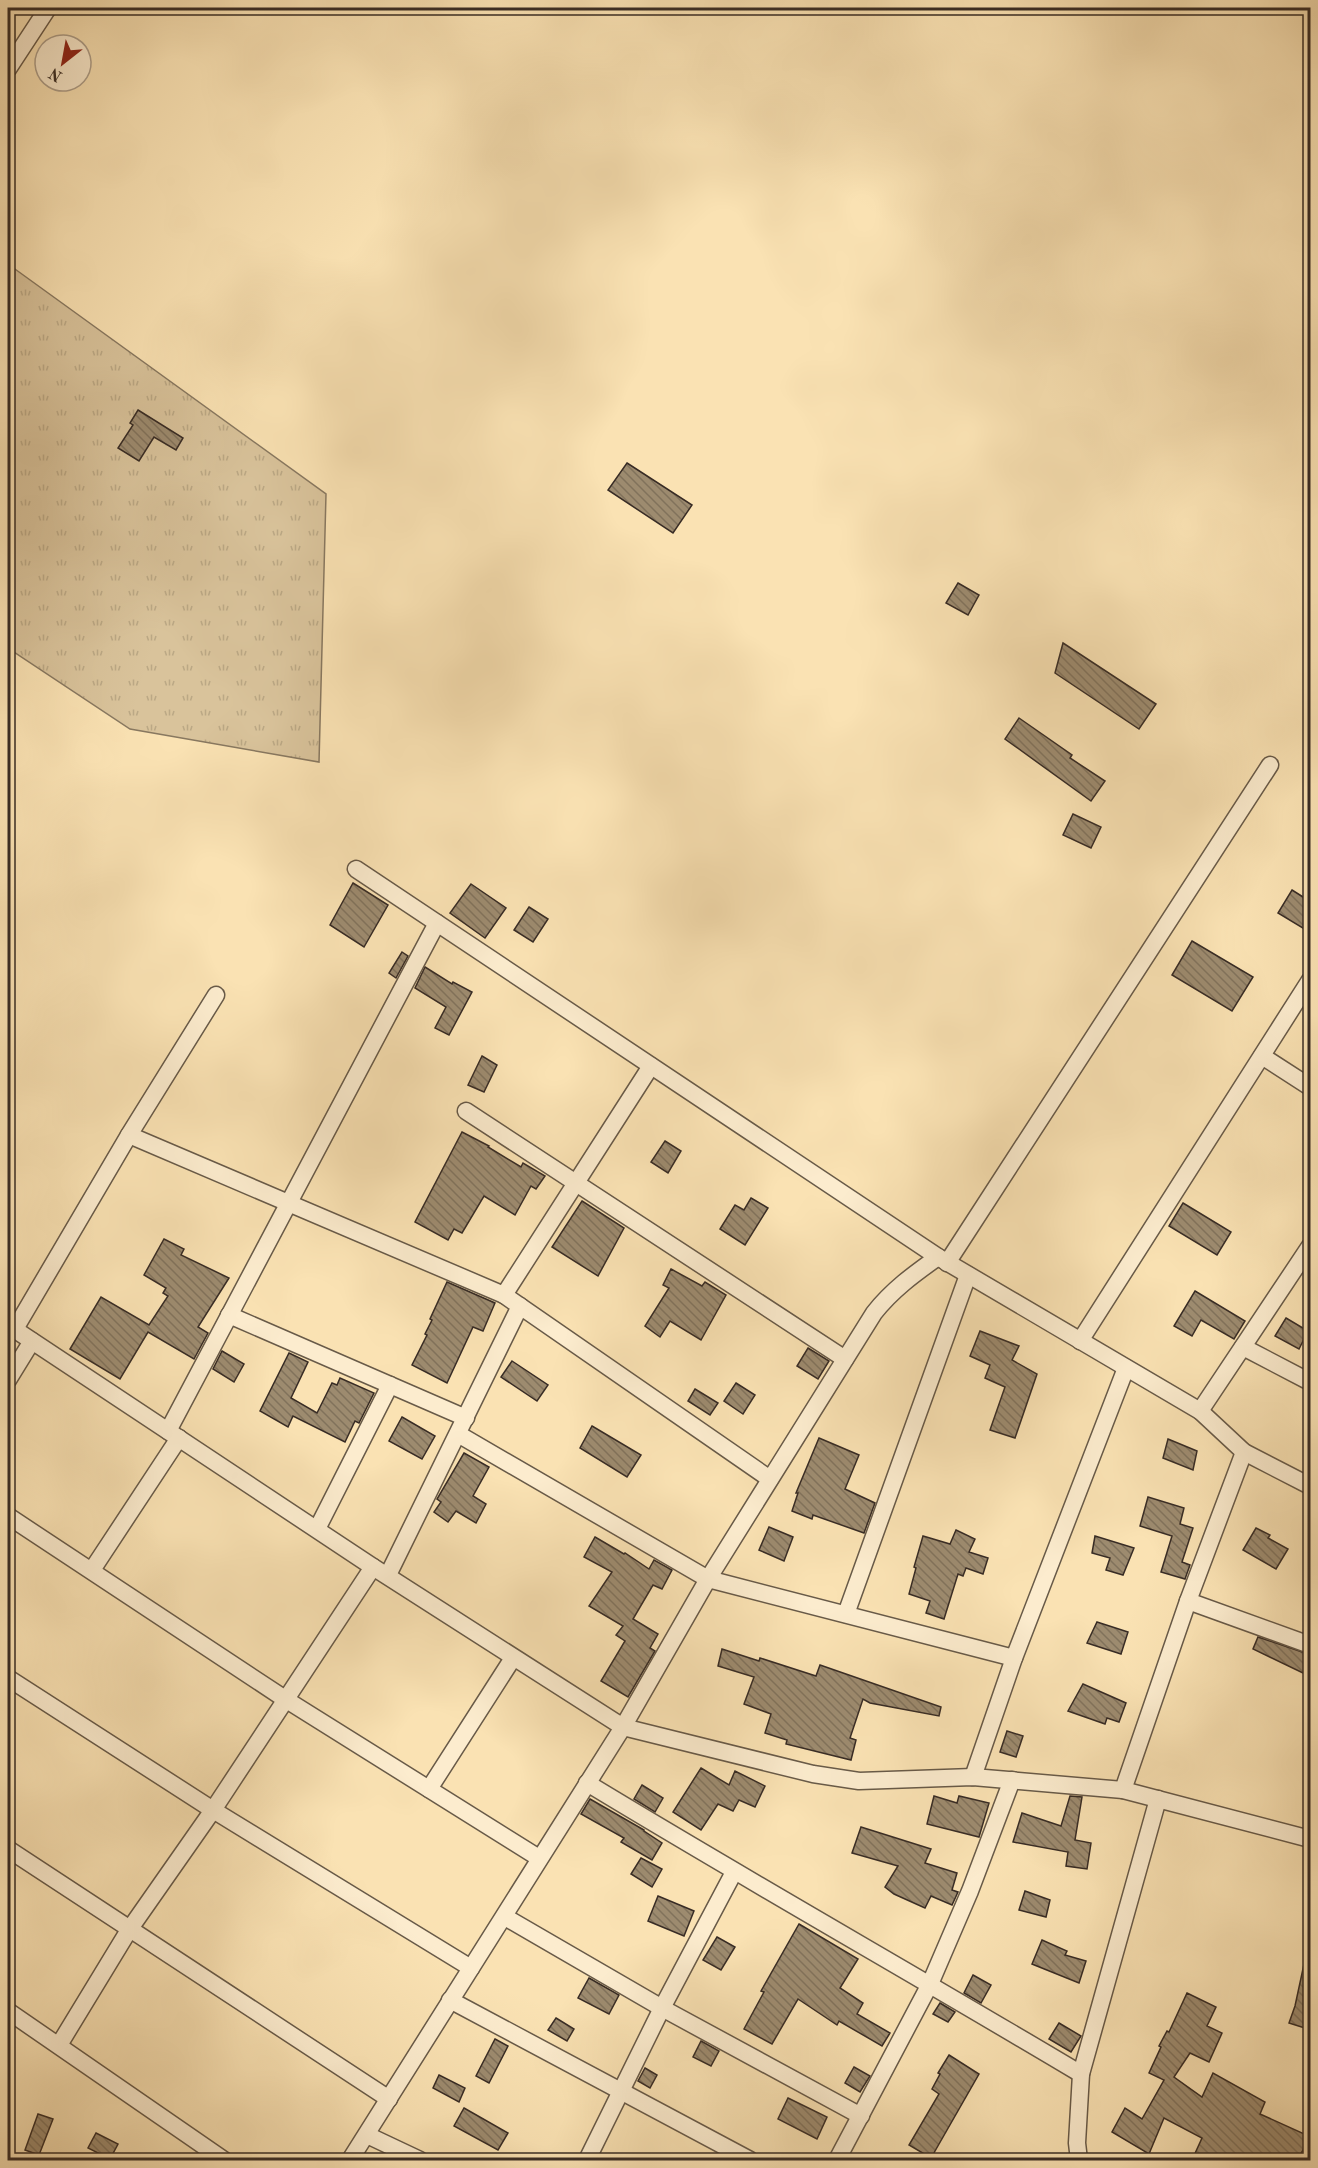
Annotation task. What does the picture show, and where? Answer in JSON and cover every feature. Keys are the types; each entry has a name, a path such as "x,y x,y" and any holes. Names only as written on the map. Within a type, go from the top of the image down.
{"street":[{"path":"8,69 48,8"},
{"path":"350,2160 623,1727 708,1579 845,1359 887,1296 942,1260 1270,765"},
{"path":"356,869 942,1260 1200,1411 1244,1452 1311,1486"},
{"path":"92,1570 173,1434 229,1315 437,923"},
{"path":"1080,1341 1311,980"},
{"path":"216,995 11,1327 373,1567 623,1727 813,1774 859,1781 973,1776 1123,1790 1311,1839"},
{"path":"1262,1056 1311,1087"},
{"path":"504,1295 651,1066"},
{"path":"466,1111 845,1359"},
{"path":"129,1135 504,1295 770,1479"},
{"path":"1200,1411 1311,1246"},
{"path":"846,1614 968,1275"},
{"path":"388,1575 520,1306"},
{"path":"229,1315 466,1418"},
{"path":"8,1380 32,1341"},
{"path":"1244,1347 1311,1382"},
{"path":"973,1776 1014,1658 1126,1368"},
{"path":"317,1529 390,1385"},
{"path":"458,1434 708,1579 1014,1658"},
{"path":"1123,1790 1188,1600 1244,1452"},
{"path":"8,1516 285,1699 539,1858"},
{"path":"59,2045 129,1930 213,1810 373,1567"},
{"path":"1188,1600 1311,1645"},
{"path":"429,1789 513,1658"},
{"path":"8,1678 213,1810 471,1968"},
{"path":"837,2160 930,1984 970,1891 1012,1780"},
{"path":"587,1783 734,1872 930,1984 1081,2074"},
{"path":"1079,2160 1077,2143 1081,2074 1158,1799"},
{"path":"8,1849 389,2099"},
{"path":"587,2160 662,2008 734,1872"},
{"path":"505,1917 662,2008 861,2116"},
{"path":"450,2000 750,2160"},
{"path":"8,2011 224,2160"},
{"path":"368,2134 420,2160"}],"green space":[{"path":"8,264 326,494 319,762 130,729 8,648"}],"building":[{"path":"138,410 183,438 176,450 154,437 139,461 118,448 133,425 130,423"},
{"path":"627,463 692,505 673,533 608,490"},
{"path":"958,583 979,595 968,615 946,603"},
{"path":"1063,643 1156,704 1139,729 1055,673"},
{"path":"1019,718 1072,755 1070,758 1105,781 1091,801 1005,739"},
{"path":"1073,814 1101,827 1091,848 1063,835"},
{"path":"353,883 388,905 364,947 330,925"},
{"path":"471,884 506,908 485,938 450,913"},
{"path":"1292,890 1311,902 1311,933 1278,913"},
{"path":"529,907 548,919 533,942 514,930"},
{"path":"1192,941 1253,977 1232,1011 1172,975"},
{"path":"402,952 408,956 396,978 389,973"},
{"path":"425,967 452,984 453,982 472,992 449,1035 435,1028 446,1007 415,988"},
{"path":"482,1056 497,1065 484,1092 468,1085"},
{"path":"462,1132 521,1167 523,1163 545,1176 536,1189 531,1186 515,1215 484,1196 462,1233 454,1229 448,1240 415,1222"},
{"path":"665,1141 681,1151 668,1173 651,1162"},
{"path":"751,1198 768,1208 745,1245 720,1229 735,1205 744,1210"},
{"path":"582,1201 624,1228 598,1276 552,1247"},
{"path":"1183,1203 1231,1232 1217,1255 1169,1226"},
{"path":"164,1239 184,1249 181,1255 229,1278 198,1327 208,1333 194,1359 148,1332 120,1379 70,1349 101,1297 149,1325 168,1296 163,1293 166,1288 144,1275"},
{"path":"671,1269 702,1286 705,1282 726,1295 701,1340 670,1321 660,1337 645,1326 669,1288 663,1285"},
{"path":"447,1282 495,1303 483,1331 473,1327 447,1383 412,1365 427,1335 425,1334 432,1320 430,1319"},
{"path":"1195,1291 1245,1321 1234,1339 1201,1320 1192,1336 1174,1326"},
{"path":"1286,1318 1308,1331 1299,1349 1275,1336"},
{"path":"980,1331 1019,1346 1012,1360 1037,1374 1015,1438 990,1430 1005,1387 985,1378 990,1365 970,1356"},
{"path":"808,1348 829,1361 818,1379 797,1366"},
{"path":"222,1351 244,1364 234,1382 213,1369"},
{"path":"289,1353 308,1362 291,1398 317,1413 332,1383 337,1385 340,1378 374,1393 359,1423 355,1421 345,1442 293,1416 288,1427 260,1411"},
{"path":"512,1361 548,1385 537,1401 501,1377"},
{"path":"736,1383 755,1395 743,1414 724,1401"},
{"path":"695,1389 718,1403 710,1415 688,1401"},
{"path":"402,1417 435,1436 422,1459 389,1441"},
{"path":"592,1426 641,1455 627,1477 580,1448"},
{"path":"819,1438 859,1455 845,1489 875,1503 864,1533 813,1515 812,1519 792,1511 798,1493 796,1493"},
{"path":"1168,1439 1197,1451 1193,1470 1163,1458"},
{"path":"464,1453 489,1467 473,1496 486,1504 476,1523 456,1511 448,1522 434,1512 441,1502 437,1499"},
{"path":"1148,1497 1184,1508 1180,1524 1193,1528 1182,1562 1190,1565 1185,1579 1161,1572 1172,1536 1140,1526"},
{"path":"769,1527 793,1537 784,1561 759,1550"},
{"path":"1256,1528 1270,1535 1268,1538 1288,1549 1276,1569 1243,1550"},
{"path":"956,1530 975,1539 969,1552 988,1558 983,1574 966,1568 963,1576 958,1574 944,1619 926,1613 930,1601 909,1594 923,1536 950,1544"},
{"path":"1095,1536 1134,1548 1123,1575 1106,1570 1110,1558 1092,1553"},
{"path":"595,1537 649,1569 654,1560 672,1570 662,1589 653,1585 633,1619 658,1634 650,1648 655,1651 628,1697 601,1681 625,1641 616,1635 623,1626 589,1606 612,1572 584,1557"},
{"path":"1097,1622 1128,1632 1121,1654 1087,1643"},
{"path":"1258,1637 1311,1655 1303,1673 1253,1649"},
{"path":"722,1649 759,1661 760,1658 816,1676 820,1665 941,1707 939,1716 870,1703 863,1699 850,1738 856,1740 851,1760 786,1744 787,1740 765,1733 771,1714 744,1704 754,1677 718,1666"},
{"path":"1083,1684 1126,1703 1119,1722 1107,1718 1105,1724 1068,1711"},
{"path":"1007,1731 1023,1736 1016,1757 1000,1752"},
{"path":"701,1768 729,1785 735,1771 765,1786 755,1807 739,1800 733,1811 718,1804 701,1830 673,1812"},
{"path":"642,1785 663,1798 655,1812 634,1799"},
{"path":"934,1796 957,1803 959,1796 989,1803 979,1837 927,1824"},
{"path":"1070,1796 1082,1797 1075,1840 1091,1843 1087,1869 1066,1866 1068,1852 1013,1842 1022,1813 1061,1826"},
{"path":"590,1799 662,1843 652,1860 621,1842 624,1838 581,1814"},
{"path":"861,1827 931,1849 925,1863 957,1873 952,1890 958,1892 952,1905 931,1896 925,1908 894,1894 885,1887 898,1866 852,1853"},
{"path":"641,1858 662,1869 652,1887 631,1874"},
{"path":"1025,1891 1050,1900 1046,1917 1019,1910"},
{"path":"658,1896 694,1911 684,1936 648,1921"},
{"path":"799,1924 858,1959 840,1988 863,2003 857,2014 890,2033 882,2046 839,2021 837,2025 798,1999 772,2044 744,2029 764,1992 761,1991"},
{"path":"717,1937 735,1947 721,1970 703,1960"},
{"path":"1042,1940 1067,1951 1065,1955 1086,1961 1079,1983 1032,1964"},
{"path":"1304,1964 1311,1965 1311,2030 1289,2023"},
{"path":"973,1975 991,1985 981,2003 964,1993"},
{"path":"589,1978 619,1995 609,2014 578,1998"},
{"path":"1187,1993 1216,2007 1207,2026 1222,2033 1209,2062 1190,2053 1174,2077 1202,2097 1213,2073 1265,2102 1260,2114 1311,2137 1297,2160 1192,2160 1202,2138 1164,2118 1149,2154 1112,2132 1125,2108 1142,2119 1164,2080 1149,2073 1161,2047 1159,2046 1167,2031 1169,2032"},
{"path":"940,2003 955,2012 948,2022 933,2014"},
{"path":"556,2018 574,2029 567,2041 548,2030"},
{"path":"1059,2023 1081,2036 1071,2052 1049,2039"},
{"path":"495,2039 508,2046 489,2083 476,2076"},
{"path":"701,2041 719,2051 711,2066 693,2057"},
{"path":"949,2055 979,2074 931,2158 909,2145 939,2094 932,2089"},
{"path":"854,2067 870,2076 860,2092 845,2083"},
{"path":"645,2068 657,2075 650,2088 638,2081"},
{"path":"439,2075 465,2088 459,2102 433,2088"},
{"path":"788,2098 827,2117 817,2139 778,2119"},
{"path":"464,2108 508,2133 498,2150 454,2126"},
{"path":"38,2114 53,2119 39,2155 25,2150"},
{"path":"96,2133 118,2144 110,2159 88,2148"}]}
